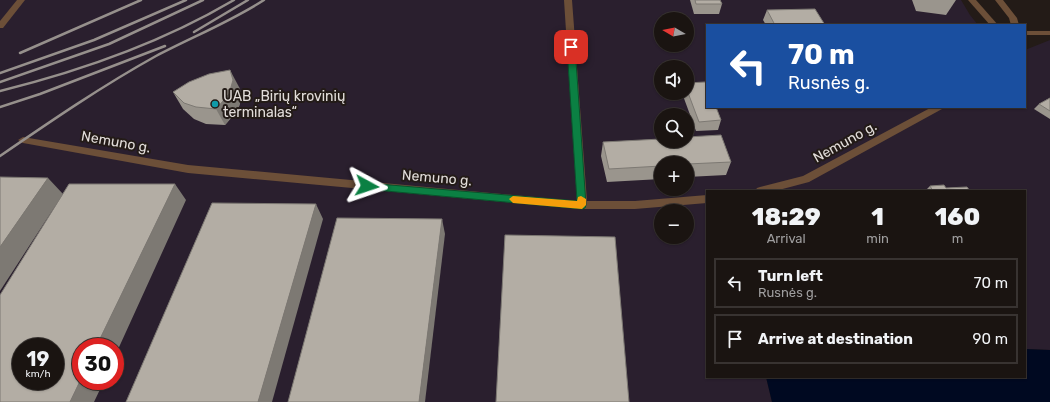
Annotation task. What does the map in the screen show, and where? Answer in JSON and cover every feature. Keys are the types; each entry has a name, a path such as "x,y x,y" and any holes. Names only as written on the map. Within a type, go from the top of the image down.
{"street":[{"path":"0,26 21,0"},
{"path":"568,0 582,205"},
{"path":"972,0 993,24"},
{"path":"999,0 1013,18 1015,24"},
{"path":"1026,32 1050,33"},
{"name":"Nemuno g.","path":"764,190 806,179 937,108"},
{"name":"Nemuno g.","path":"23,140 188,169 582,205 634,205 706,199"}],"shaded area":[{"path":"0,0 961,0 977,24 706,24 706,108 1026,108 1026,50 1050,40 1050,350 1026,349 1026,190 706,190 706,378 766,378 772,402 0,402"}],"water":[{"path":"1026,349 1050,350 1050,402 772,402 766,378 1026,378"}],"building":[{"path":"695,0 720,0 722,4 696,4"},
{"path":"815,9 824,24 774,24 767,10"},
{"path":"230,70 233,80 229,94 216,109 196,107 184,103 173,92 189,82 209,74"},
{"path":"705,82 706,108 716,108 721,120 699,122 691,100 694,100 694,83"},
{"path":"1050,98 1050,111 1039,104"},
{"path":"721,135 731,162 694,164 694,156 654,156 654,166 609,169 603,142 654,139 654,148 694,148 694,137"},
{"path":"0,177 48,178 0,247"},
{"path":"69,184 175,184 100,338 72,338 72,390 76,390 70,402 0,402 0,295"},
{"path":"944,185 946,188 967,187 969,190 932,190 930,186"},
{"path":"212,203 316,204 258,402 126,402"},
{"path":"337,218 442,219 419,402 288,402"},
{"path":"505,235 615,237 629,402 496,402"}],"railway":[{"path":"20,53 141,0"},
{"path":"0,73 94,40 186,0"},
{"path":"0,82 109,44 203,0"},
{"path":"0,91 61,74 121,54 179,29 234,0"},
{"path":"194,32 248,0"},
{"path":"0,156 77,104 136,67 238,15 264,0"},
{"path":"0,107 40,94 165,46"}],"slow traffic":[{"path":"513,199 582,205 581,199"}],"place":[{"name":"UAB „Birių krovinių terminalas“","path":"215,104"}],"route":[{"path":"367,186 582,205 571,47"}]}
